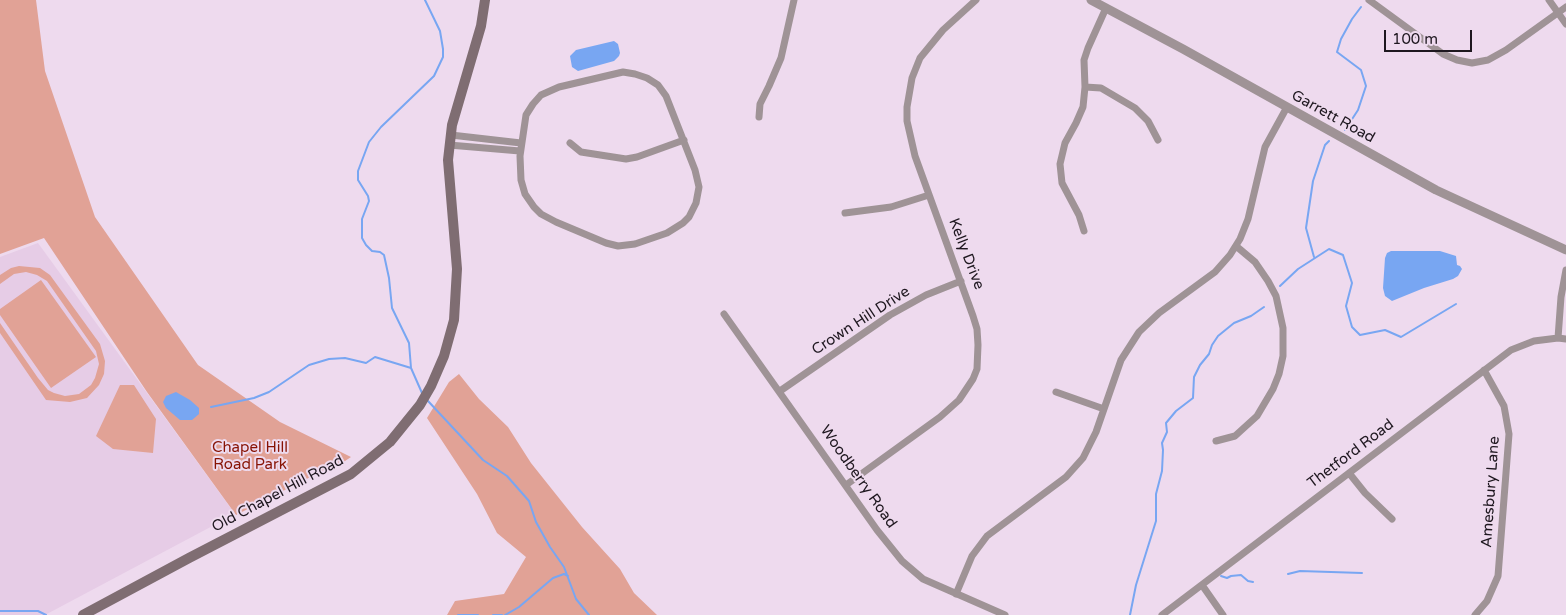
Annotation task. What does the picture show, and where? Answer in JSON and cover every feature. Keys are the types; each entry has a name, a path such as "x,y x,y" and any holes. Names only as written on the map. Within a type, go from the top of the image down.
{"main road":[{"name":"Old Chapel Hill Road","path":"83,615 185,560 340,481 380,452 412,418 436,376 451,334 456,306 458,283 448,168 450,140 481,26 486,0"}],"street":[{"path":"759,117 760,104 770,86 780,58 794,0"},
{"name":"Kelly Drive","path":"846,485 940,417 959,400 973,379 977,368 977,329 915,156 907,121 907,107 916,66 925,51 944,30 976,0"},
{"name":"Garrett Road","path":"1091,0 1459,202 1566,250"},
{"path":"1369,0 1443,54 1457,60 1472,63 1488,60 1506,50 1566,7"},
{"path":"1549,0 1566,24"},
{"path":"1084,231 1080,215 1064,188 1060,171 1061,157 1065,144 1083,107 1085,87 1084,60 1092,36 1106,8"},
{"path":"623,72 642,75 658,85 670,102 684,140 698,179 698,195 693,211 683,224 675,229 641,242 627,246 606,243 556,222 541,214 529,201 523,187 520,151 526,115 542,95 559,87 623,72"},
{"path":"1085,87 1101,88 1135,108 1148,121 1158,140"},
{"path":"956,594 972,556 987,536 1066,477 1083,458 1096,432 1121,360 1139,332 1159,313 1215,272 1236,246 1248,219 1265,147 1287,107"},
{"path":"485,148 486,138"},
{"path":"450,140 486,138 521,142"},
{"path":"450,140 485,148 520,151"},
{"path":"570,143 581,152 626,159 637,157 684,140"},
{"path":"845,213 891,207 929,195"},
{"path":"1216,441 1235,436 1263,408 1277,380 1283,351 1284,328 1276,296 1268,280 1255,262 1236,246"},
{"path":"1558,338 1560,304 1566,280 1564,275 1566,270"},
{"name":"Crown Hill Drive","path":"780,391 890,314 926,295 961,281"},
{"name":"Woodberry Road","path":"724,314 877,530 902,561 923,579 1005,615"},
{"name":"Thetford Road","path":"1162,615 1511,350 1534,341 1566,339"},
{"name":"Amesbury Lane","path":"1475,615 1487,601 1498,576 1509,434 1504,406 1484,370"},
{"path":"1056,392 1104,409"},
{"path":"1349,473 1365,493 1392,519"},
{"path":"1202,585 1223,615"}],"shaded area":[{"path":"38,243 235,514 45,615 0,615 0,257"}],"green space":[{"name":"Chapel Hill Road Park","path":"0,0 36,0 45,71 95,217 198,365 280,422 351,457 330,471 328,468 236,515 147,392 44,238 0,254"},
{"path":"19,266 40,268 50,275 100,344 105,361 104,374 99,385 87,398 70,402 46,400 0,333 0,323 38,378 48,390 54,393 65,396 79,394 91,385 95,378 99,364 96,351 47,281 37,275 26,272 14,274 0,284 0,275 11,268"},
{"path":"41,280 96,357 51,388 0,315 0,309"},
{"path":"459,374 479,399 508,427 531,463 582,527 620,569 634,593 657,615 447,615 455,601 504,594 526,557 497,533 477,494 427,418 449,382"},
{"path":"120,385 134,385 156,419 153,453 113,449 96,436"}],"water":[{"path":"614,41 618,44 620,53 614,61 578,71 572,67 570,56 576,50"},
{"path":"1391,251 1440,251 1456,256 1457,265 1462,269 1458,276 1453,279 1392,301 1385,296 1383,288 1385,258 1387,253"},
{"path":"176,392 199,408 199,414 192,420 180,420 166,408 163,402 166,396"}],"waterway":[{"path":"422,393 411,368 409,343 392,308 389,278 384,255 380,252 372,251 362,238 362,219 369,201 358,180 358,171 369,142 381,127 434,76 443,57 440,31 425,0"},
{"path":"1345,130 1358,110 1366,86 1361,70 1337,52 1341,39 1361,7"},
{"path":"1314,257 1306,228 1313,181 1325,145 1329,141"},
{"path":"1280,286 1298,269 1329,249 1343,255 1352,283 1346,306 1352,327 1360,335 1385,330 1401,337 1456,304"},
{"path":"1130,615 1136,585 1156,521 1156,494 1162,471 1162,443 1167,432 1166,423 1176,411 1193,398 1194,377 1218,336 1234,323 1251,316 1264,307"},
{"path":"211,407 254,398 269,392 309,365 329,359 345,358 366,363 375,357 411,368"},
{"path":"428,401 483,460 507,476 529,501 536,522 564,567 576,599 589,615"},
{"path":"1288,574 1300,571 1362,573"},
{"path":"505,615 519,607 553,578 564,574 568,576"},
{"path":"1221,576 1227,578 1241,575 1248,581 1253,582"},
{"path":"0,611 38,611 46,615"},
{"path":"458,615 478,615"},
{"path":"493,615 502,615"}]}
